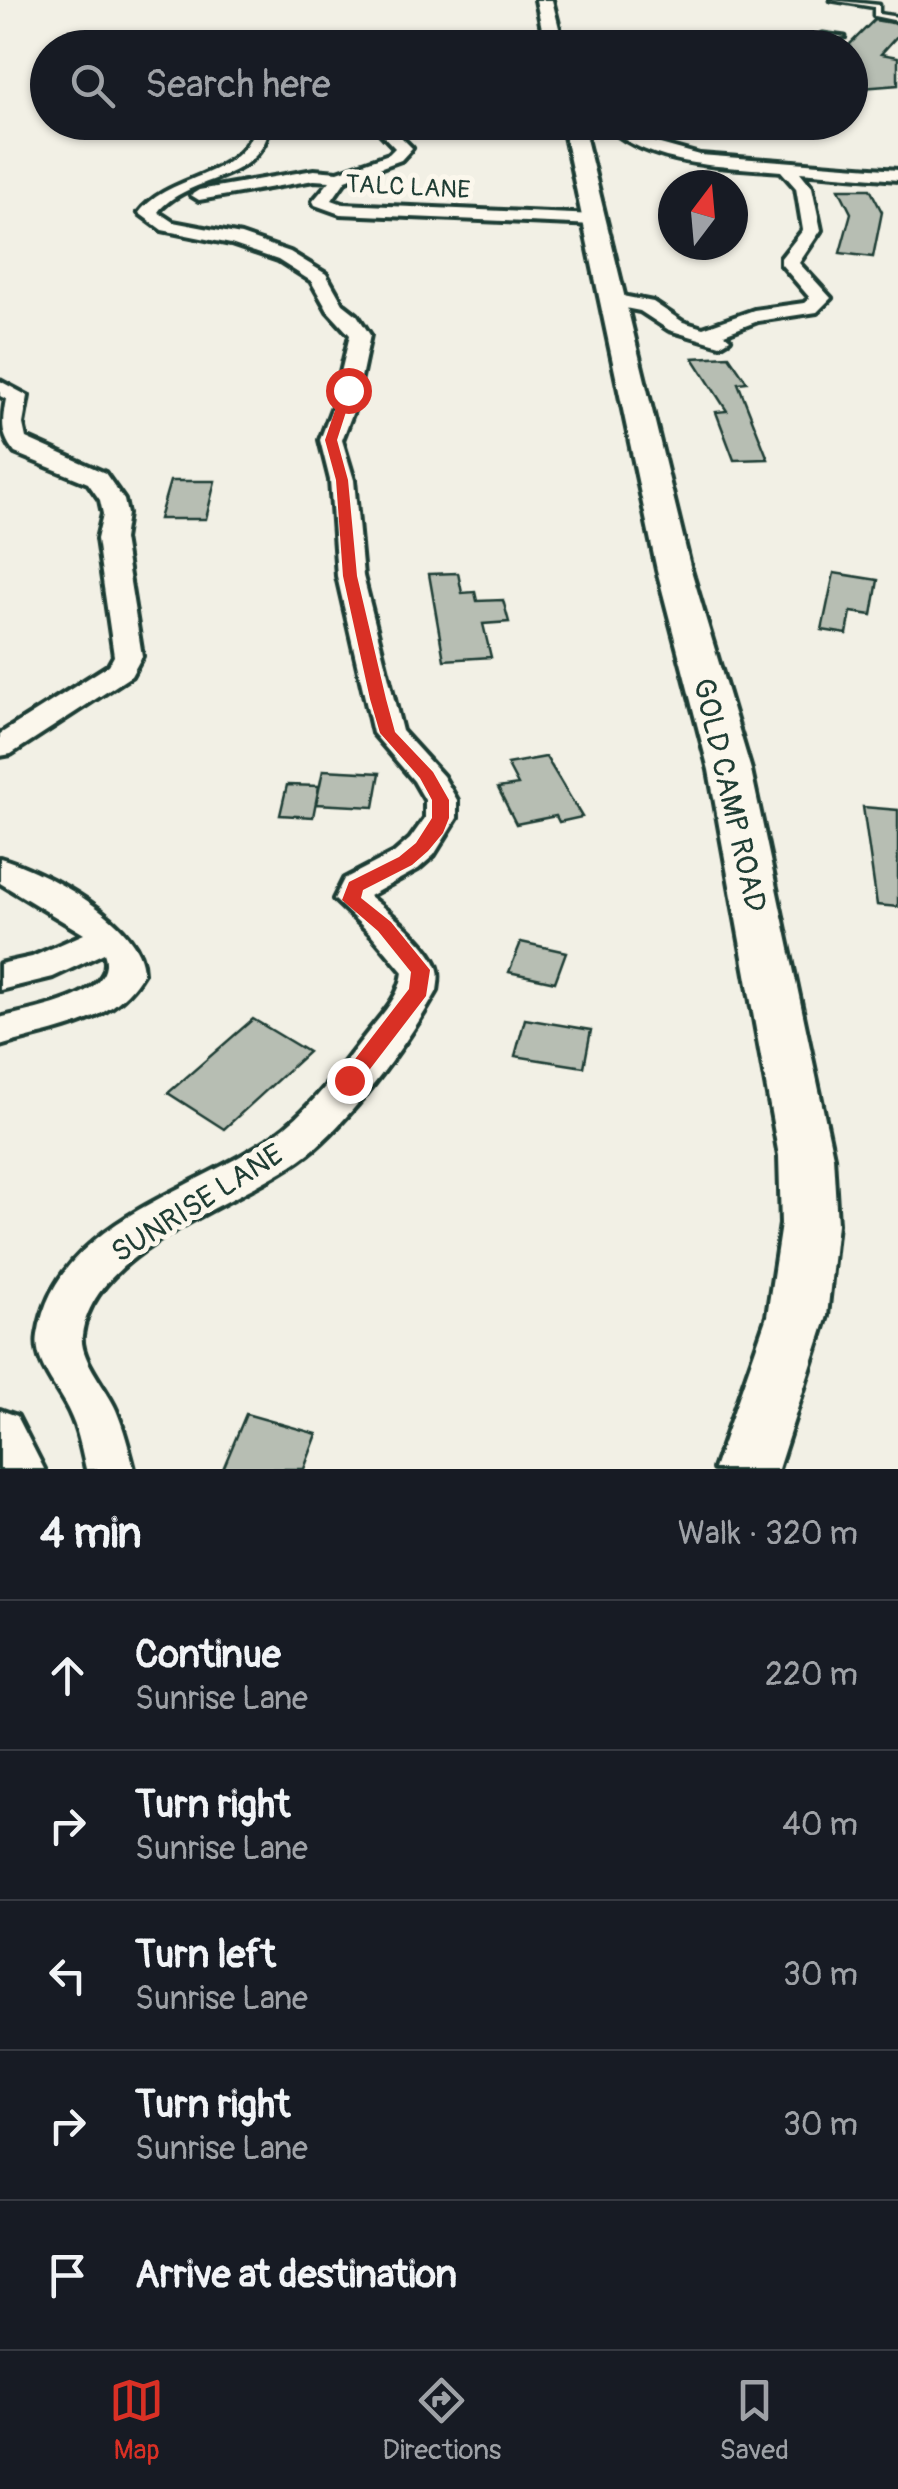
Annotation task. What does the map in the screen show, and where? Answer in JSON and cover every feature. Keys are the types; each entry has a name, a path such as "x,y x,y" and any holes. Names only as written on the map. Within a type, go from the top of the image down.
{"street":[{"path":"544,0 551,30"},
{"path":"152,204 246,156 263,140"},
{"path":"339,177 402,152 398,140"},
{"name":"GOLD CAMP ROAD","path":"576,140 674,570 730,770 806,1156 808,1224 797,1316 746,1469"},
{"path":"633,140 699,160 898,175"},
{"path":"700,334 754,316 810,308 821,298 790,264 790,258 812,230 804,187 786,166"},
{"name":"TALC LANE","path":"152,204 314,175 339,177 336,188 322,202 340,209 596,220"},
{"name":"SUNRISE LANE","path":"110,1469 100,1430 86,1396 66,1368 59,1340 72,1292 130,1240 243,1177 300,1137 419,991 420,970 408,951 351,900 356,886 406,861 422,847 434,833 441,800 427,776 388,733 350,576 342,480 331,440 333,426 344,406 360,335 350,319 335,307 319,278 284,256 235,239 158,222 148,213 152,204"},
{"path":"612,300 646,306 664,320 729,341"},
{"path":"0,386 17,396 9,430 14,440 22,448 97,478 112,500 112,558 128,656 121,670 0,747"},
{"path":"0,869 74,910 109,937 124,955 125,973 103,999 82,1010 0,1032"},
{"path":"0,977 40,968 109,937"},
{"path":"0,1432 20,1469"}],"lane":[{"path":"834,0 877,6 876,15 898,19"}],"building":[{"path":"874,20 898,24 898,35 881,54 898,57 898,85 868,88 868,30 864,30"},
{"path":"839,189 870,189 882,212 873,257 840,253 851,213"},
{"path":"729,356 747,382 738,383 768,459 734,460 716,412 727,411 693,358"},
{"path":"170,481 215,481 206,519 159,519"},
{"path":"458,573 462,593 475,592 477,601 503,600 509,622 483,624 491,657 444,660 429,574"},
{"path":"834,573 878,580 872,615 851,612 847,634 822,630"},
{"path":"546,757 582,817 559,822 556,816 516,824 498,788 518,785 507,764"},
{"path":"323,770 380,773 374,807 316,804"},
{"path":"287,785 319,786 313,817 280,815"},
{"path":"863,807 898,810 898,907 877,905"},
{"path":"521,942 566,952 555,982 509,972"},
{"path":"253,1019 308,1052 224,1129 168,1093"},
{"path":"525,1019 591,1030 584,1067 515,1056"},
{"path":"246,1414 317,1434 304,1469 223,1469"}],"route":[{"path":"348,390 331,440 342,480 350,576 388,733 427,776 441,800 434,833 422,847 406,861 356,886 351,900 384,926 420,970 419,991 349,1080"}]}
